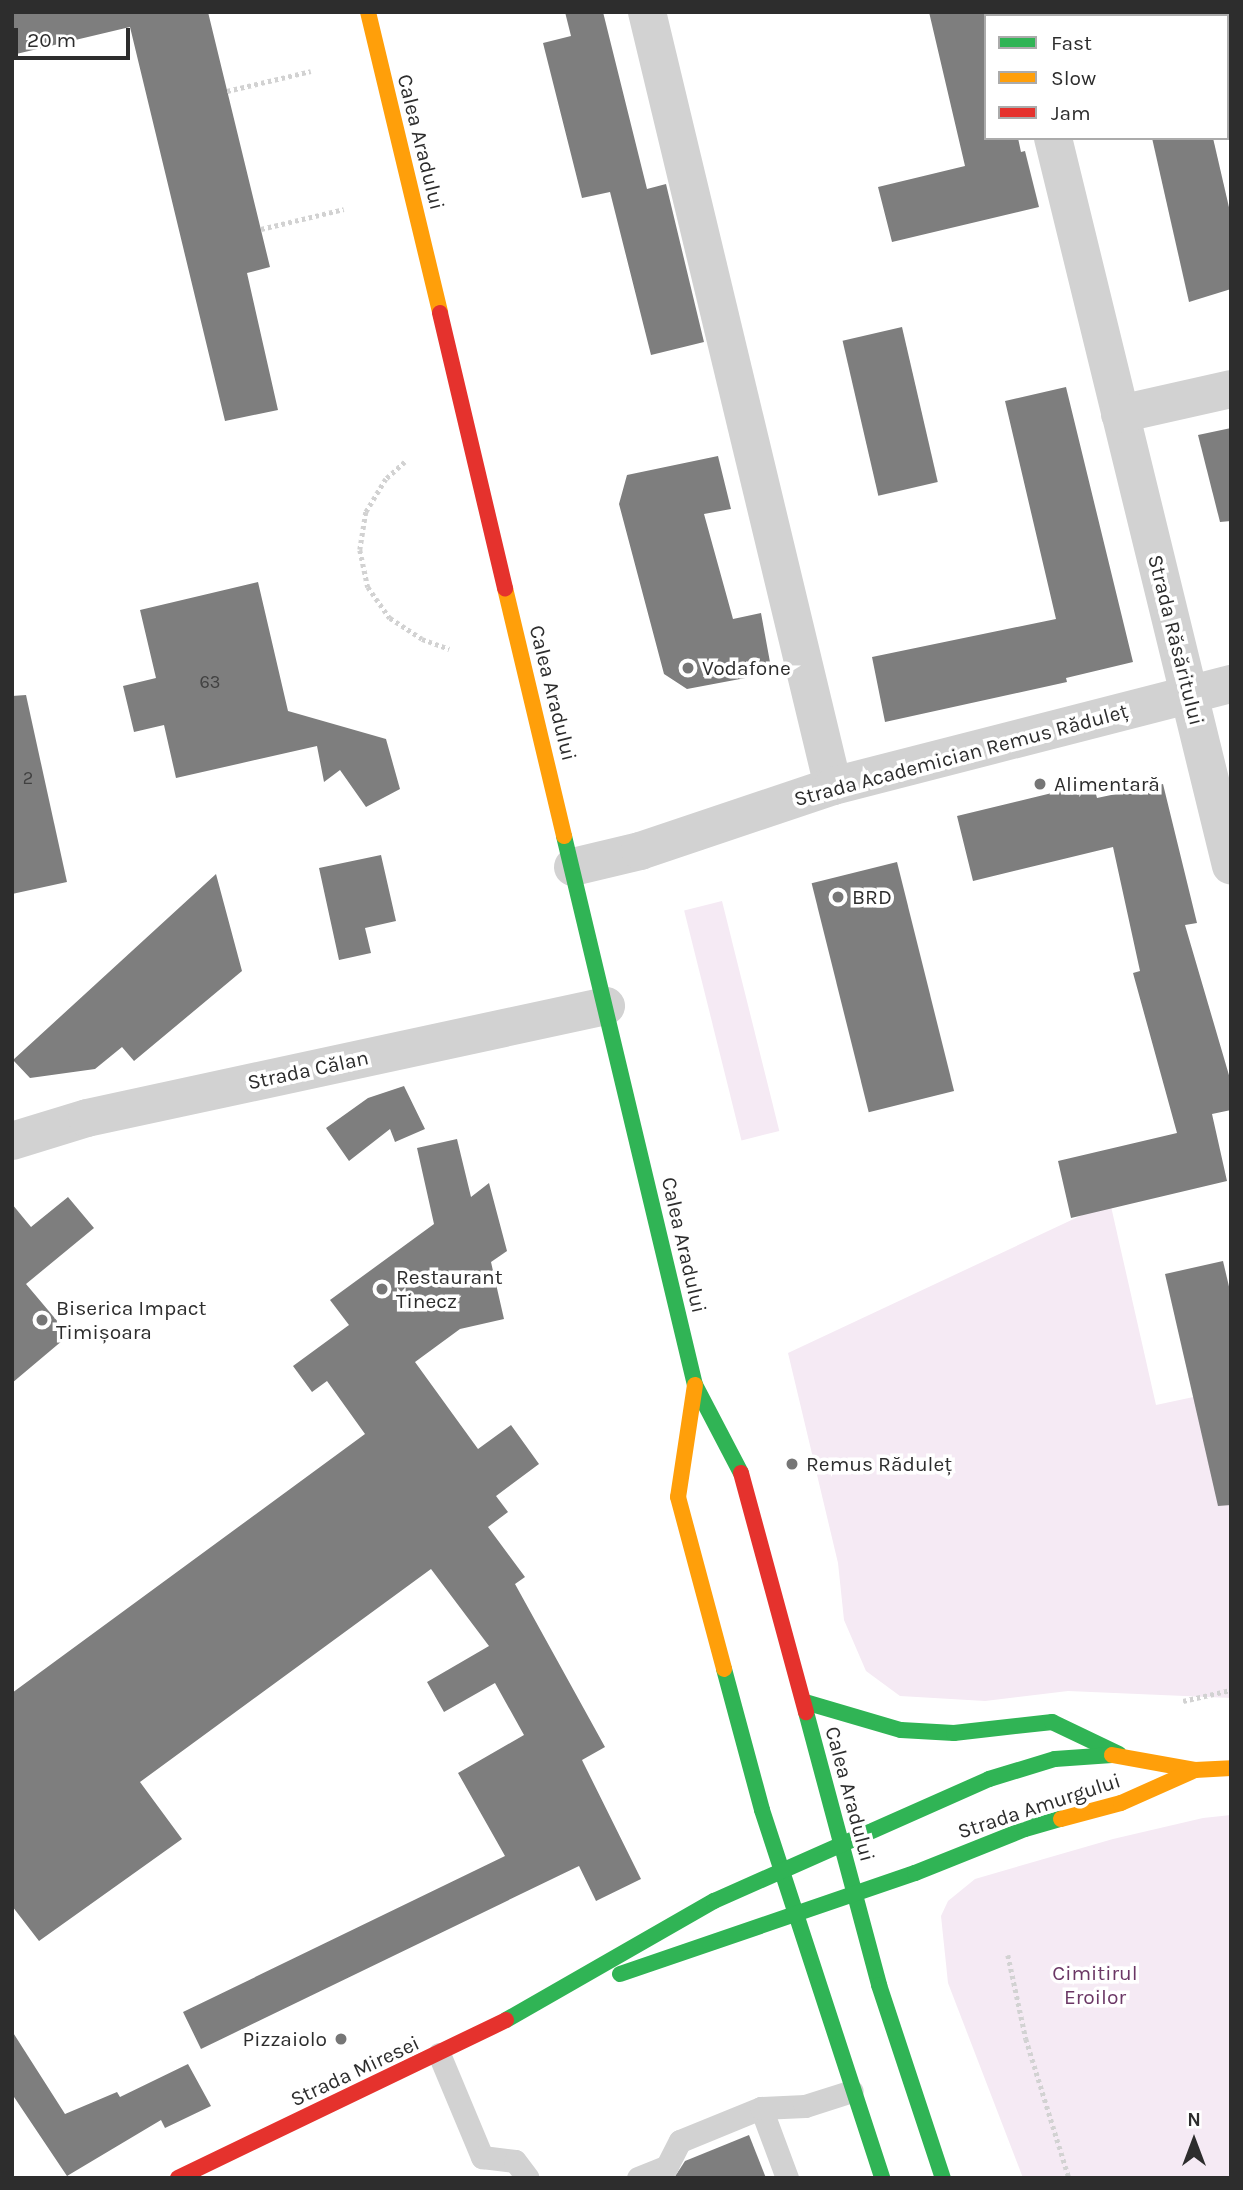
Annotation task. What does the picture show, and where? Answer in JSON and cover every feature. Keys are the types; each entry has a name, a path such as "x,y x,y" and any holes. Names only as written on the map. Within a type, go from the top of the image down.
{"main road":[{"name":"Calea Aradului","path":"368,12 695,1385 745,1481 878,1985 943,2178"},
{"name":"Calea Aradului","path":"695,1385 678,1497 781,1871 881,2178"},
{"path":"805,1702 876,1725 901,1730 954,1733 1052,1722 1121,1754"},
{"name":"Strada Amurgului","path":"842,1843 989,1779 1055,1759 1121,1754 1195,1770 1231,1768"},
{"name":"Strada Amurgului","path":"855,1894 1025,1829 1121,1803 1195,1770"},
{"name":"Strada Miresei","path":"178,2178 439,2054 548,1998 714,1901 842,1843"},
{"name":"Strada Miresei","path":"548,1998 855,1894"}],"street":[{"path":"647,12 833,786"},
{"name":"Strada Răsăritului","path":"1053,140 1231,866"},
{"path":"1120,414 1231,388"},
{"name":"Strada Academician Remus Răduleț","path":"573,867 640,851 833,786 1231,684"},
{"name":"Strada Călan","path":"12,1141 87,1118 606,1006"}],"lane":[{"path":"439,2054 482,2157 515,2161 528,2178"},
{"path":"638,2178 667,2166 680,2141 761,2108 806,2106 852,2091"},
{"path":"761,2108 787,2178"}],"path":[{"path":"227,91 311,71"},
{"path":"261,229 344,209"},
{"path":"405,462 386,479 366,512 360,550 368,587 390,618 422,639 449,649"},
{"path":"1183,1701 1231,1690"},
{"path":"1009,1955 1026,2039 1069,2178"}],"green space":[{"path":"722,901 779,1131 741,1140 684,910"},
{"path":"1110,1202 1156,1405 1231,1389 1231,1698 1068,1691 985,1701 900,1696 866,1671 844,1620 838,1563 788,1353"},
{"name":"Cimitirul Eroilor","path":"1231,1815 1231,2178 1023,2178 948,1983 941,1916 948,1901 975,1879 1113,1839 1203,1818"}],"building":[{"path":"12,12 208,12 270,267 247,273 278,410 225,421 130,27 12,55"},
{"path":"565,12 603,12 647,189 666,184 704,342 651,355 610,192 582,198 543,43 571,36"},
{"path":"929,12 986,12 984,140 1018,140 1021,152 1025,151 1039,207 892,242 878,187 965,166"},
{"path":"1152,140 1213,140 1231,216 1231,289 1189,302"},
{"path":"902,327 938,482 878,496 843,341"},
{"path":"1066,387 1133,662 1066,678 1067,682 885,722 872,657 1056,619 1005,401"},
{"path":"1231,428 1231,521 1220,522 1198,435"},
{"path":"718,456 731,509 704,514 733,619 761,613 772,673 687,689 664,674 619,504 627,475"},
{"path":"258,582 288,711 386,739 400,789 366,807 340,770 324,782 317,746 176,778 164,725 134,732 123,686 156,678 140,610"},
{"path":"26,695 67,882 12,894 12,696"},
{"path":"1093,783 1097,798 1163,784 1197,923 1185,925 1231,1082 1231,1110 1212,1114 1227,1181 1071,1218 1058,1161 1177,1133 1133,973 1140,971 1113,847 973,881 957,816"},
{"path":"381,855 396,921 365,928 371,953 339,960 319,868"},
{"path":"897,862 954,1091 869,1112 812,883"},
{"path":"216,874 242,971 134,1061 122,1047 95,1069 30,1078 13,1060"},
{"path":"404,1086 425,1129 395,1142 390,1129 349,1161 326,1128 368,1098"},
{"path":"457,1139 471,1197 489,1183 507,1251 491,1262 504,1319 460,1329 415,1362 478,1449 511,1425 539,1464 496,1496 508,1512 488,1527 525,1577 515,1584 605,1747 582,1760 641,1879 596,1901 579,1866 201,2049 183,2012 505,1856 458,1773 524,1735 495,1683 444,1712 427,1682 489,1646 431,1569 140,1782 182,1839 39,1941 12,1906 12,1693 365,1434 327,1381 312,1392 293,1366 349,1325 330,1300 434,1224 417,1148"},
{"path":"68,1197 94,1228 26,1284 69,1335 12,1383 12,1204 31,1227"},
{"path":"1223,1261 1231,1295 1231,1505 1218,1506 1165,1274"},
{"path":"12,2031 65,2114 117,2092 120,2097 188,2064 211,2106 165,2128 161,2120 67,2176 12,2094"},
{"path":"749,2135 766,2178 674,2178 685,2161"}],"traffic: fast":[{"path":"564,836 695,1385 741,1473"},
{"path":"724,1669 762,1810 882,2178"},
{"path":"805,1702 901,1730 954,1733 1052,1722 1119,1754"},
{"path":"806,1712 879,1985 943,2178"},
{"path":"506,2020 714,1901 989,1779 1055,1759 1112,1755"},
{"path":"620,1974 915,1873 1025,1829 1061,1819"}],"traffic: slow":[{"path":"368,12 440,313"},
{"path":"505,588 564,836"},
{"path":"695,1385 678,1497 724,1669"},
{"path":"1112,1755 1195,1770 1231,1768"},
{"path":"1061,1819 1121,1803 1195,1770"}],"traffic: jam":[{"path":"440,313 505,588"},
{"path":"741,1473 806,1712"},
{"path":"178,2178 506,2020"}],"place":[{"name":"Vodafone","path":"688,668"},
{"name":"Alimentară","path":"1040,784"},
{"name":"BRD","path":"838,897"},
{"name":"Restaurant Tinecz","path":"382,1289"},
{"name":"Biserica Impact Timișoara","path":"42,1320"},
{"name":"Remus Răduleț","path":"792,1464"},
{"name":"Pizzaiolo","path":"341,2039"}]}
